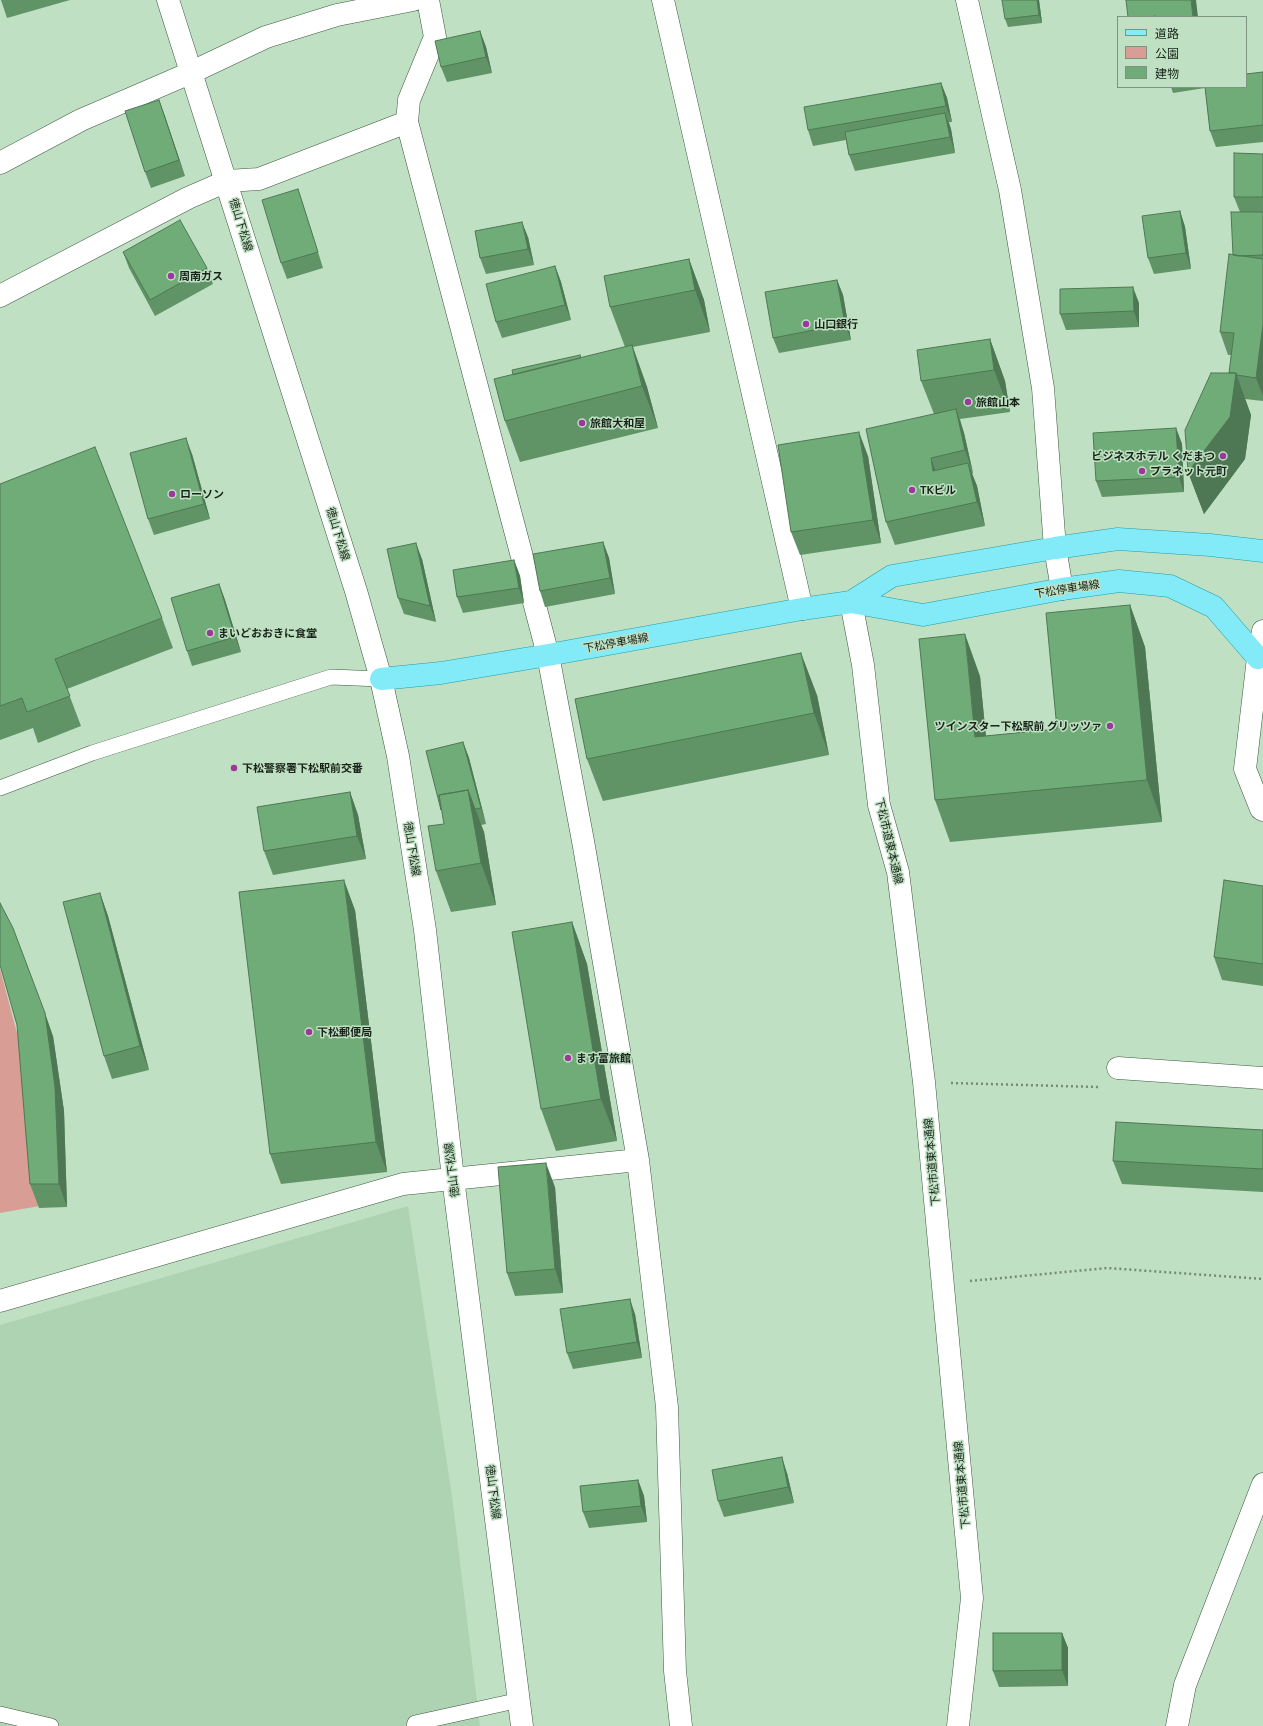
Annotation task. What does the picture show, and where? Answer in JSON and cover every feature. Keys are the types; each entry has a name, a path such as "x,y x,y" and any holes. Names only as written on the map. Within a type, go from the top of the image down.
{"main road":[{"name":"下松停車場線","path":"851,602 892,576 1055,548 1118,539 1210,545 1263,551"},
{"name":"下松停車場線","path":"382,679 441,673 802,609 851,602 923,615 1062,589 1119,581 1170,586 1214,606 1258,658"}],"street":[{"name":"徳山下松線","path":"168,0 190,73 227,181 382,679 398,756 425,930 453,1178 520,1700 522,1726"},
{"path":"0,163 81,120 190,73 266,37 336,15 414,0"},
{"path":"428,0 435,37 409,100 407,122 548,655 583,842 638,1160 667,1408 675,1671 681,1726"},
{"path":"662,0 802,609"},
{"path":"967,0 1010,190 1043,388 1055,548 1062,589"},
{"path":"0,296 188,198 227,181 259,179 407,122"},
{"name":"下松市道東本通線","path":"851,602 863,665 879,805 898,872 924,1082 972,1598 958,1726"},
{"path":"1263,631 1258,658 1245,769 1261,810 1263,810"},
{"path":"1118,1068 1263,1078"},
{"path":"0,1301 404,1184 638,1160"},
{"path":"1177,1726 1185,1685 1263,1484"}],"lane":[{"path":"0,788 92,754 331,677 382,679"},
{"path":"414,1726 415,1723 520,1700"},
{"path":"0,1714 51,1726"}],"path":[{"path":"924,1082 1106,1087 1118,1068"},
{"path":"943,1283 1107,1268 1263,1278"}],"shaded area":[{"path":"408,1206 452,1496 480,1726 0,1726 0,1325"}],"green space":[{"path":"0,969 62,1202 0,1213"}],"building":[{"path":"1002,0 1037,0 1039,15 1005,19"},
{"path":"1126,0 1191,0 1193,16 1128,16"},
{"path":"480,31 486,57 441,67 435,41"},
{"path":"1263,72 1263,125 1210,131 1205,88 1247,88 1247,74"},
{"path":"941,83 946,106 808,130 804,107"},
{"path":"159,100 179,160 145,172 125,111"},
{"path":"945,113 950,137 849,155 845,132"},
{"path":"1234,153 1263,154 1263,197 1234,197"},
{"path":"298,189 318,252 281,263 262,200"},
{"path":"1180,211 1186,253 1148,258 1142,216"},
{"path":"1231,212 1263,212 1263,255 1233,255"},
{"name":"周南ガス","path":"180,220 207,268 150,300 123,252"},
{"path":"522,222 528,249 480,258 475,231"},
{"path":"1229,254 1263,259 1263,324 1256,378 1237,375 1236,373 1229,373 1234,333 1220,332"},
{"path":"689,259 695,290 610,307 604,276"},
{"path":"555,266 565,305 496,322 486,284"},
{"path":"837,280 845,324 773,338 765,292"},
{"path":"1133,287 1134,311 1060,314 1060,289"},
{"path":"990,339 994,370 921,381 917,350"},
{"path":"632,345 642,386 505,421 494,379"},
{"path":"580,355 581,358 513,375 512,370"},
{"path":"1211,373 1236,373 1230,417 1188,472 1185,430"},
{"name":"TKビル","path":"956,409 965,450 931,458 933,471 968,463 977,502 886,522 866,429"},
{"name":"プラネット元町","path":"1176,428 1179,477 1096,481 1093,433"},
{"path":"859,432 873,520 791,532 778,445"},
{"path":"186,438 204,504 148,519 130,453"},
{"path":"95,447 162,618 55,659 70,696 27,712 22,698 0,706 0,484"},
{"path":"603,542 610,578 540,591 533,554"},
{"path":"416,543 430,606 398,598 387,549"},
{"path":"514,560 519,588 457,597 453,570"},
{"path":"219,584 235,637 187,651 171,598"},
{"path":"1130,605 1147,780 935,800 919,639 965,634 975,737 1057,729 1046,613"},
{"path":"801,653 814,713 587,759 575,699"},
{"path":"463,742 481,808 475,809 468,790 439,795 441,810 426,751"},
{"path":"468,790 481,863 436,871 428,826 444,824 439,795"},
{"path":"350,792 357,836 264,851 257,807"},
{"path":"344,880 376,1142 270,1154 239,892"},
{"path":"1224,880 1263,886 1263,964 1214,957"},
{"path":"100,893 140,1046 104,1056 63,902"},
{"path":"0,903 13,928 45,1013 55,1087 59,1184 30,1184 17,1025 0,965"},
{"path":"572,922 601,1099 541,1109 512,932"},
{"path":"1116,1122 1263,1130 1263,1169 1113,1161"},
{"path":"546,1163 555,1269 507,1273 498,1167"},
{"path":"630,1299 637,1342 567,1353 560,1309"},
{"path":"782,1457 788,1487 718,1501 712,1470"},
{"path":"638,1480 641,1506 583,1512 580,1486"},
{"path":"993,1633 1062,1633 1062,1670 993,1671"}],"place":[{"name":"周南ガス","path":"171,276"},
{"name":"山口銀行","path":"806,324"},
{"name":"旅館山本","path":"968,402"},
{"name":"旅館大和屋","path":"582,423"},
{"name":"ビジネスホテル くだまつ","path":"1223,456"},
{"name":"プラネット元町","path":"1142,471"},
{"name":"TKビル","path":"912,490"},
{"name":"ローソン","path":"172,494"},
{"name":"まいどおおきに食堂","path":"210,633"},
{"name":"ツインスター下松駅前 グリッツァ","path":"1110,726"},
{"name":"下松警察署下松駅前交番","path":"234,768"},
{"name":"下松郵便局","path":"309,1032"},
{"name":"ます富旅館","path":"568,1058"}]}
